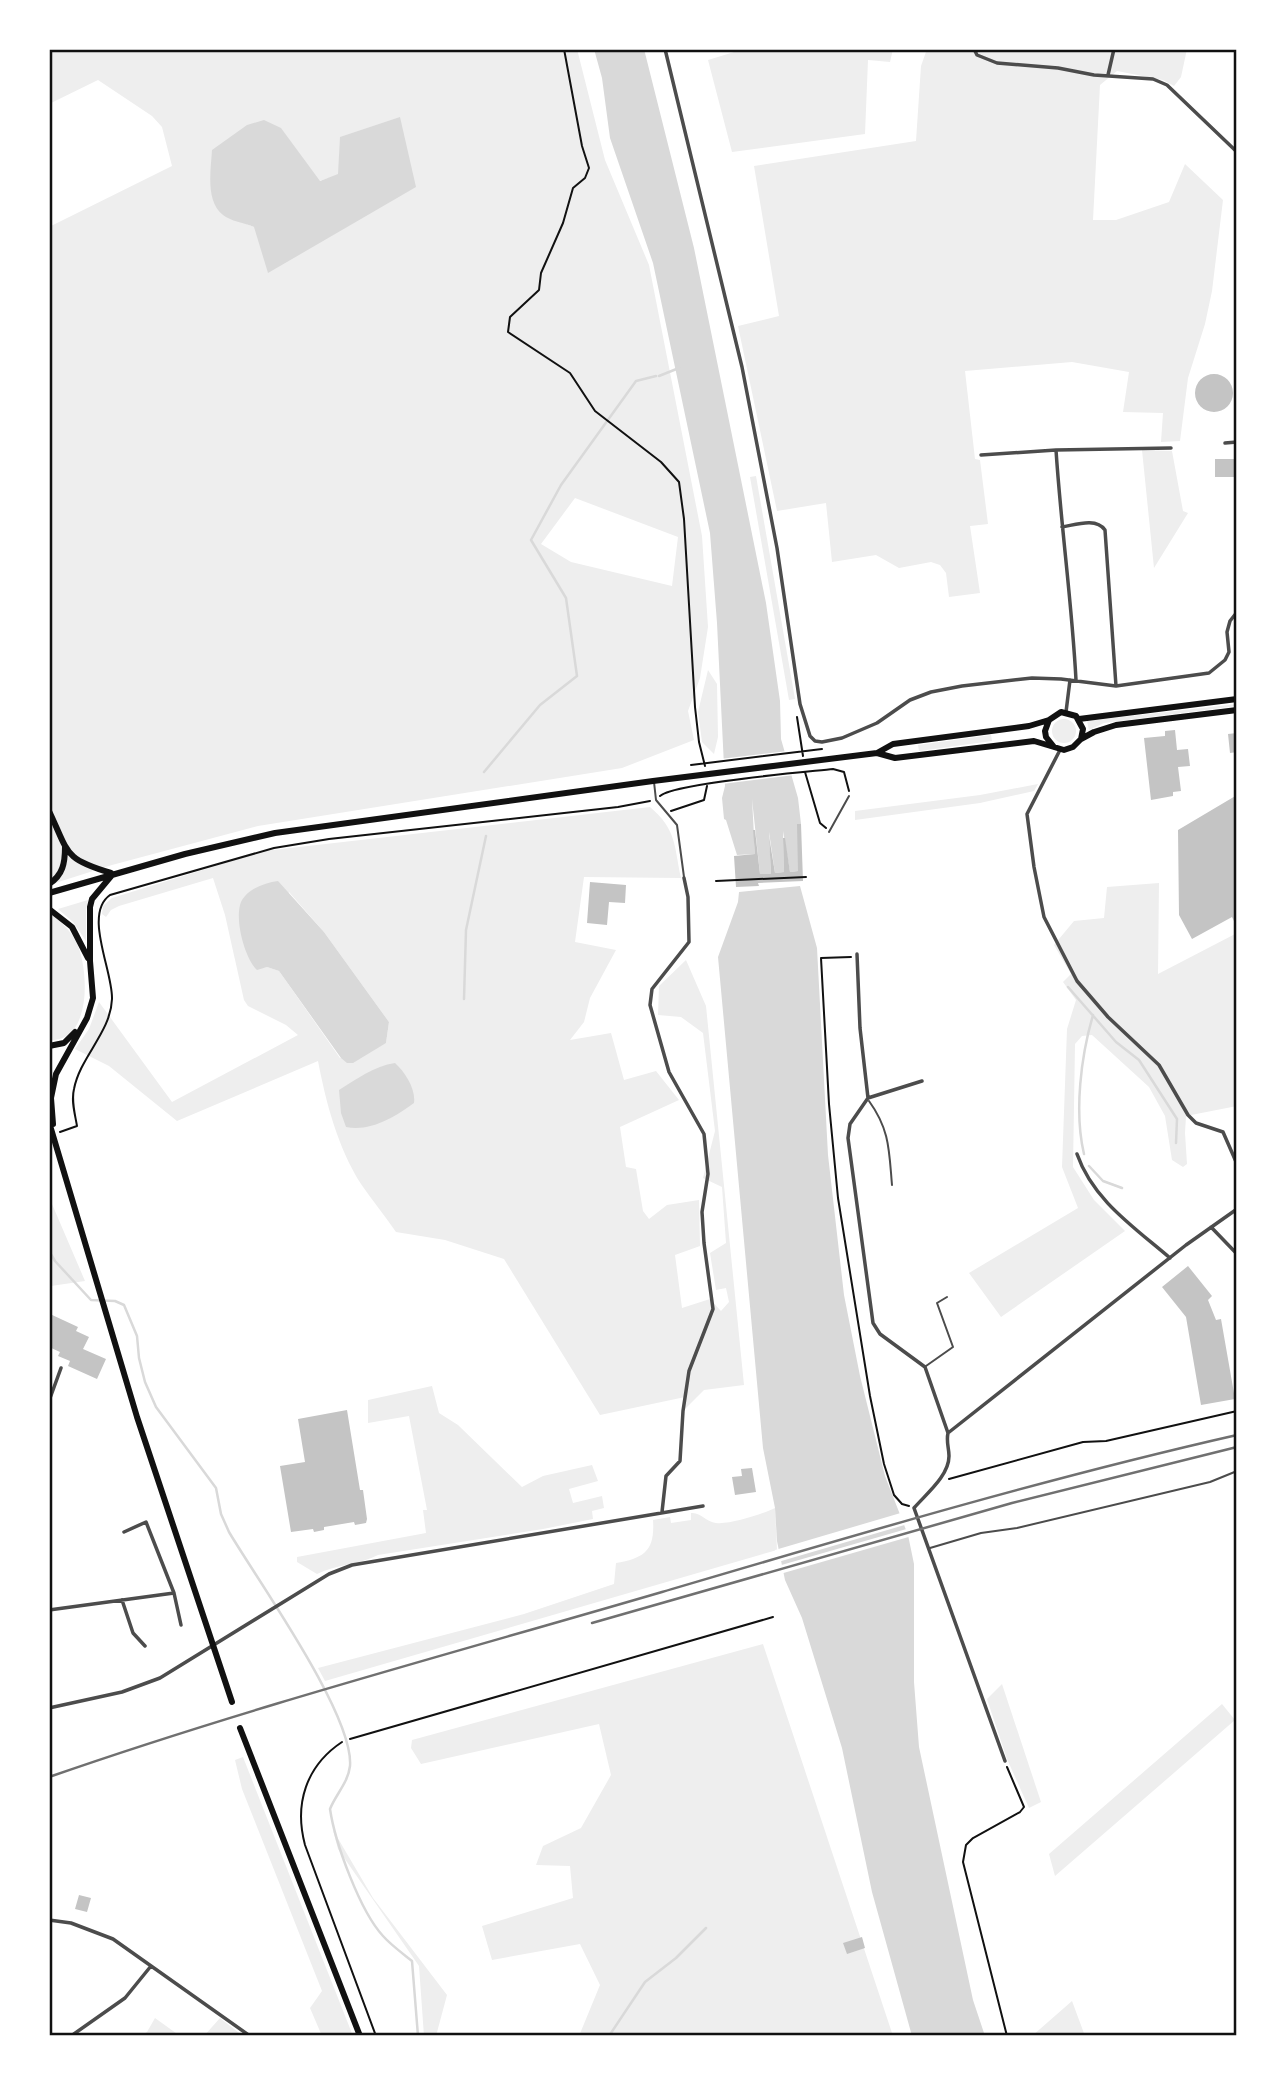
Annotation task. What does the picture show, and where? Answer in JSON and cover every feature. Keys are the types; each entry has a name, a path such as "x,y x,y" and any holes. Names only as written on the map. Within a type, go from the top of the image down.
{"main road":[{"path":"1057,748 1046,737 1046,725 1056,713 1066,712 1079,719 1237,699"},
{"path":"877,753 895,758 1034,741 1057,748 1073,747 1081,739 1116,725 1237,710"},
{"path":"1079,719 1083,729 1081,739"},
{"path":"49,893 113,874 275,834 653,781 877,753 893,744 1029,726 1049,720"},
{"path":"49,811 65,847 83,865 113,874"},
{"path":"49,884 61,873 65,862 65,847"},
{"path":"113,874 91,902 90,961 93,998 84,1024 56,1074 51,1098 51,1123 54,1142 106,1315 175,1535 232,1702"},
{"path":"49,909 72,927 90,961"},
{"path":"49,1046 64,1042 84,1024"},
{"path":"49,1132 54,1142"},
{"path":"240,1728 359,2036"}],"street":[{"path":"665,49 742,367 777,548 800,704 810,736 815,741 842,738 860,731 911,700 931,692 1032,678 1076,680 1116,686 1209,673 1219,668 1229,652 1227,632 1230,621 1237,612"},
{"path":"974,49 977,55 997,64 1153,79 1167,85 1237,152"},
{"path":"1108,75 1114,49"},
{"path":"1225,443 1237,442"},
{"path":"981,455 1056,450 1171,448"},
{"path":"1056,450 1074,632 1076,680"},
{"path":"1062,527 1094,522 1101,524 1105,530 1116,686"},
{"path":"1066,712 1070,680"},
{"path":"1057,748 1027,814 1044,917 1077,981 1108,1017 1159,1065 1188,1115 1196,1123 1223,1132 1237,1164"},
{"path":"662,1512 666,1476 680,1461 689,1371 713,1309 703,1222 708,1174 704,1134 669,1072 650,1005 652,989 689,942 688,897 684,878"},
{"path":"857,955 862,1062 867,1098"},
{"path":"922,1081 867,1098 850,1124 848,1138 873,1323 888,1342 925,1367 948,1433 946,1443 950,1457 945,1471 914,1507 1005,1761"},
{"path":"1077,1154 1082,1168 1101,1198 1172,1256"},
{"path":"948,1433 1186,1245 1237,1209"},
{"path":"1211,1227 1237,1254"},
{"path":"49,1401 61,1368"},
{"path":"49,1708 122,1692 160,1678 329,1574 352,1565 703,1506"},
{"path":"124,1532 146,1522 174,1593 181,1625"},
{"path":"49,1609 174,1593"},
{"path":"122,1600 133,1633 145,1646"},
{"path":"49,1920 71,1923 113,1939 250,2036"},
{"path":"71,2036 125,1998 152,1966"}],"lane":[{"path":"653,781 656,800 677,825 684,878"},
{"path":"829,832 849,796"},
{"path":"867,1098 879,1114 888,1136 892,1185"},
{"path":"925,1367 953,1347 937,1303 947,1297"},
{"path":"928,1549 981,1533 1017,1528 1210,1482 1237,1471"}],"path":[{"path":"564,49 582,146 589,168 584,178 573,188 563,223 541,273 539,290 510,317 508,332 570,373 595,411 661,462 679,482 684,519 695,707 705,770"},
{"path":"691,765 830,747"},
{"path":"102,902 110,895 274,848 329,839 618,807 656,800 664,792 693,786 833,769 844,772 849,796"},
{"path":"667,814 704,800 707,793 706,779"},
{"path":"716,881 806,877"},
{"path":"857,955 821,958 829,1104 838,1198 870,1396 884,1464 894,1495 902,1504 914,1507"},
{"path":"58,1132 77,1126"},
{"path":"937,1482 1083,1442 1106,1441 1237,1411"},
{"path":"350,1739 773,1616"},
{"path":"342,1742 327,1754 309,1777 301,1801 301,1823 306,1845 376,2036"},
{"path":"1005,1761 1024,1807 966,1845 963,1862 1007,2036"}],"shaded area":[{"path":"49,49 577,49 605,160 649,265 702,536 708,627 700,678 688,711 694,740 622,768 258,826 112,865 49,885 49,227 172,166 162,127 152,116 98,80 49,104","holes":["281,129 319,181 338,175 254,227 222,214","575,498 678,537 672,586 571,562 541,544"]},
{"path":"594,49 644,49 694,248 766,603 780,701 781,739 798,798 801,824 798,824 798,871 790,872 783,831 784,872 775,873 769,832 771,874 760,874 752,799 755,854 737,855 724,819 722,798 725,786 710,533 653,263 610,138 602,78"},
{"path":"744,49 893,49 890,62 868,60 865,134 732,152 708,60"},
{"path":"927,49 1187,49 1181,77 1174,86 1163,80 1117,71 1100,85 1093,220 1116,220 1169,202 1185,164 1223,200 1212,291 1188,378 1180,441 1161,442 1163,413 1123,412 1129,372 1072,362 965,371 975,459 980,460 988,524 970,526 980,593 949,597 946,573 940,565 931,562 899,568 876,555 832,562 826,503 777,511 738,326 779,316 754,166 916,141 921,66"},
{"path":"400,117 416,187 268,273 254,227 226,217 217,209 210,184 212,150 247,125 264,120 281,128 320,181 338,174 340,137"},
{"path":"1142,450 1172,451 1183,511 1188,513 1154,568"},
{"path":"756,476 795,699 789,700 750,477"},
{"path":"708,670 717,684 718,737 714,754 702,742 698,712"},
{"path":"1237,704 1104,723 1089,730 1087,721"},
{"path":"1059,719 1069,719 1076,726 1076,736 1069,743 1059,743 1052,736 1052,726"},
{"path":"991,735 992,741 919,751 918,745"},
{"path":"1038,784 1034,791 980,803 855,820 855,811 980,795"},
{"path":"650,807 659,815 673,839 681,878 584,877 575,942 616,950 590,998 584,1022 570,1040 611,1033 624,1080 656,1071 679,1100 620,1127 626,1167 636,1169 643,1211 649,1219 667,1205 699,1200 700,1246 675,1255 682,1308 710,1299 721,1311 729,1302 726,1288 716,1290 710,1253 726,1243 722,1187 703,1178 715,1131 703,1033 681,1017 658,1015 659,986 686,960 706,1006 744,1385 704,1390 683,1411 685,1397 600,1415 504,1259 445,1240 396,1232 361,1184 346,1156 329,1109 318,1061 177,1121 109,1066 75,1049 89,1029 99,1002 172,1102 298,1035 286,1025 248,1006 244,1000 225,915 213,878 119,906 111,910 106,917 102,914 103,906 112,898 264,851","holes":["289,892 324,932 389,1022 386,1043 340,1058 279,971 261,968"]},
{"path":"278,881 324,932 389,1022 386,1043 353,1063 347,1063 341,1058 279,971 267,967 257,970 248,957 240,928 241,902 256,887"},
{"path":"1159,883 1158,974 1237,933 1237,1106 1186,1116 1187,1164 1183,1167 1172,1160 1165,1116 1149,1087 1092,1035 1082,1036 1075,1044 1073,1167 1094,1200 1125,1231 1001,1317 969,1273 1078,1208 1062,1167 1067,1029 1076,1000 1063,982 1071,974 1054,945 1074,921 1104,918 1107,887"},
{"path":"800,886 817,948 828,1155 844,1295 860,1376 885,1476 908,1535 914,1564 914,1682 919,1747 973,2000 985,2036 912,2036 872,1892 842,1748 802,1618 785,1580 777,1541 775,1508 763,1448 718,957 738,902 739,892"},
{"path":"88,900 86,941 73,922 58,909"},
{"path":"50,913 76,941 85,985 80,1017 74,1029 63,1038 49,1040"},
{"path":"395,1063 409,1081 414,1103 373,1125 346,1127 341,1113 339,1090 373,1070"},
{"path":"49,1197 85,1281 51,1286 49,1289"},
{"path":"432,1386 439,1413 458,1425 522,1487 543,1476 592,1465 598,1481 569,1489 573,1503 602,1496 604,1508 592,1511 593,1519 378,1555 317,1574 297,1562 297,1557 426,1533 423,1510 427,1510 409,1416 368,1423 368,1400"},
{"path":"775,1508 777,1550 325,1681 318,1668 524,1614 614,1584 616,1563 641,1555 650,1545 653,1520 670,1517 671,1523 691,1520 691,1513 695,1513 712,1522 722,1523"},
{"path":"763,1644 893,2036 579,2036 600,1985 580,1944 492,1960 482,1926 573,1898 570,1866 536,1865 543,1846 581,1828 611,1775 599,1724 421,1764 411,1748 412,1740"},
{"path":"1002,1684 1041,1802 1029,1808 1007,1759 987,1699"},
{"path":"1222,1704 1235,1720 1055,1876 1049,1854"},
{"path":"243,1757 353,2036 322,2036 310,2008 322,1991 242,1789 235,1760"},
{"path":"333,1830 373,1898 447,1995 436,2036 424,2036 419,1966 338,1849"},
{"path":"1072,2001 1085,2036 1032,2036"},
{"path":"155,2018 180,2036 141,2036 147,2032"},
{"path":"220,2018 243,2036 204,2036"}],"pier":[{"path":"788,751 795,775 722,784 720,759"},
{"path":"904,1512 908,1524 778,1562 775,1550"},
{"path":"910,1528 912,1536 780,1574 778,1566"}],"building":[{"path":"1214,374 1227,380 1233,393 1227,406 1214,412 1201,406 1195,393 1201,380"},
{"path":"1215,459 1237,459 1237,477 1215,477"},
{"path":"1175,730 1177,750 1188,749 1190,766 1178,767 1181,791 1173,792 1173,796 1151,800 1144,738 1165,736 1165,731"},
{"path":"1237,733 1237,752 1230,753 1228,734"},
{"path":"1237,795 1237,920 1234,921 1232,917 1192,939 1179,915 1178,830"},
{"path":"797,824 801,824 803,881 736,887 734,856 755,854 753,830 760,874 771,874 769,836 775,873 784,872 783,838 790,872 798,871"},
{"path":"590,882 626,885 625,903 609,902 607,925 587,923"},
{"path":"1188,1266 1212,1296 1208,1300 1216,1320 1221,1319 1235,1399 1201,1405 1186,1317 1162,1287"},
{"path":"50,1314 78,1327 76,1331 89,1337 83,1349 106,1359 97,1379 68,1366 70,1361 58,1356 60,1352 49,1347"},
{"path":"347,1410 360,1490 363,1490 366,1523 355,1525 354,1522 324,1527 324,1530 314,1532 313,1529 291,1532 280,1466 305,1462 298,1419"},
{"path":"752,1468 756,1492 735,1495 732,1477 742,1476 741,1469"},
{"path":"79,1895 91,1898 87,1912 75,1909"},
{"path":"862,1937 865,1948 847,1954 843,1943"}],"waterway":[{"path":"659,376 679,368"},
{"path":"484,772 540,705 577,676 566,598 531,540 561,485 636,381 656,376"},
{"path":"464,999 466,930 486,836"},
{"path":"1068,987 1116,1042 1139,1060 1177,1119 1176,1143"},
{"path":"1084,1154 1080,1084 1093,1015"},
{"path":"1089,1166 1103,1181 1122,1188"},
{"path":"49,1251 91,1300 115,1301 124,1305 137,1336 145,1382 156,1407 216,1488 221,1514 229,1532 302,1648 337,1715 347,1743 350,1766 347,1778 330,1809 333,1823 357,1894 374,1925 393,1946 412,1961 418,2036"},
{"path":"609,2036 645,1982 676,1958 706,1928"}],"railway":[{"path":"49,1777 277,1704 876,1529 1092,1470 1237,1435"},
{"path":"592,1623 1012,1503 1237,1447"}]}
